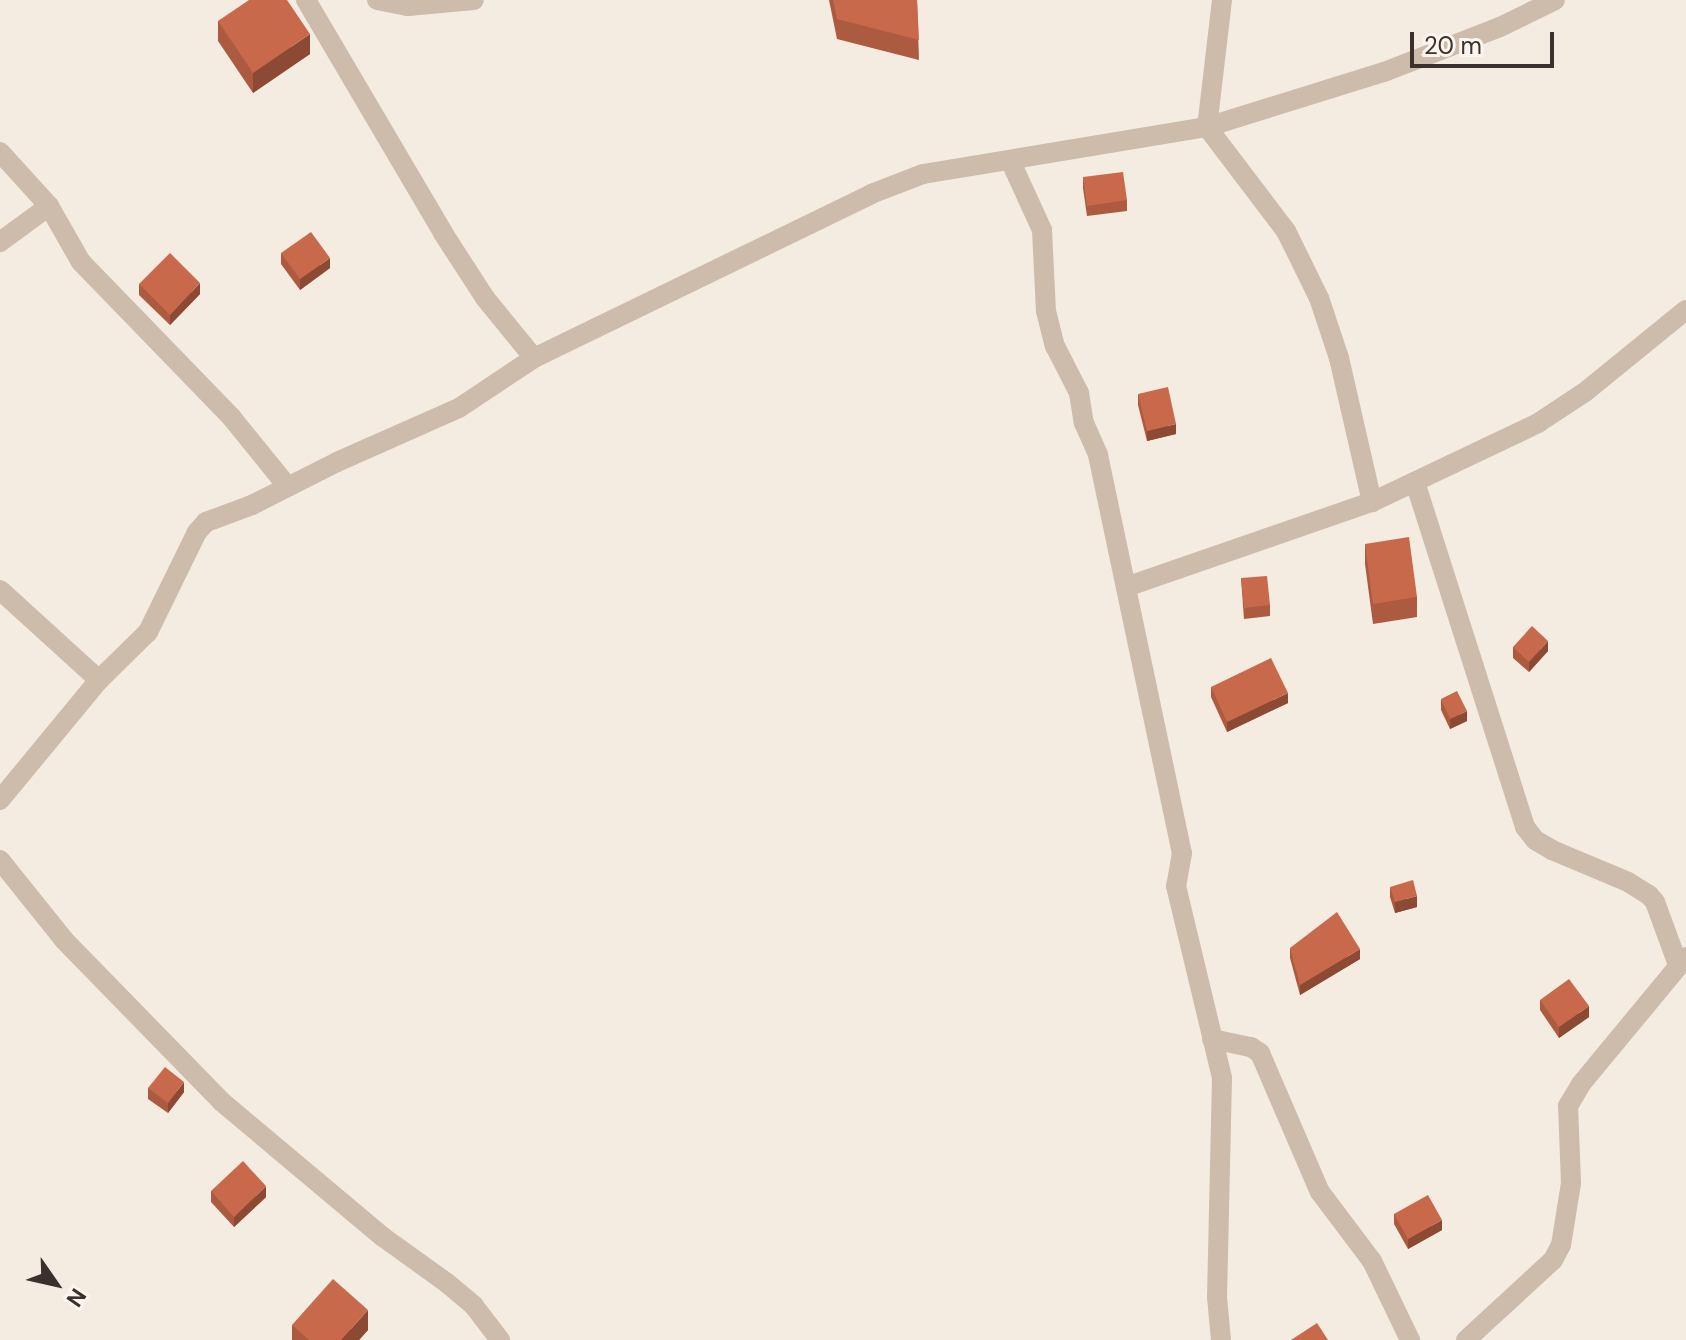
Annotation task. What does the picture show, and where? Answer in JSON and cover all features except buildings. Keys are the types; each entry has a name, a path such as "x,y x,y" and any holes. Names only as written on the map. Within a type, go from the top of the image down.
{"street":[{"path":"306,0 443,233 485,298 534,358"},
{"path":"377,0 408,6 474,0"},
{"path":"1222,0 1207,127 1286,231 1319,298 1339,358 1372,502"},
{"path":"0,800 99,680 132,650 157,618 197,532 206,522 252,505 459,408 534,358 871,194 923,174 1207,127 1384,72 1500,27 1555,0"},
{"path":"0,152 49,206 81,262 232,418 287,486"},
{"path":"1010,160 1042,230 1046,311 1055,346 1079,393 1084,423 1098,455 1182,853 1176,886 1224,1095 1217,1297 1221,1340"},
{"path":"0,242 49,206"},
{"path":"1126,587 1372,502 1538,423 1585,392 1686,310"},
{"path":"1415,482 1525,827 1544,845 1649,895 1682,961 1581,1084 1568,1106 1571,1183 1561,1245 1553,1260 1466,1340"},
{"path":"0,590 99,680"},
{"path":"0,860 85,963 222,1102 383,1237 474,1306 500,1340"},
{"path":"1212,1039 1251,1047 1260,1053 1320,1192 1372,1261 1410,1340"}]}
